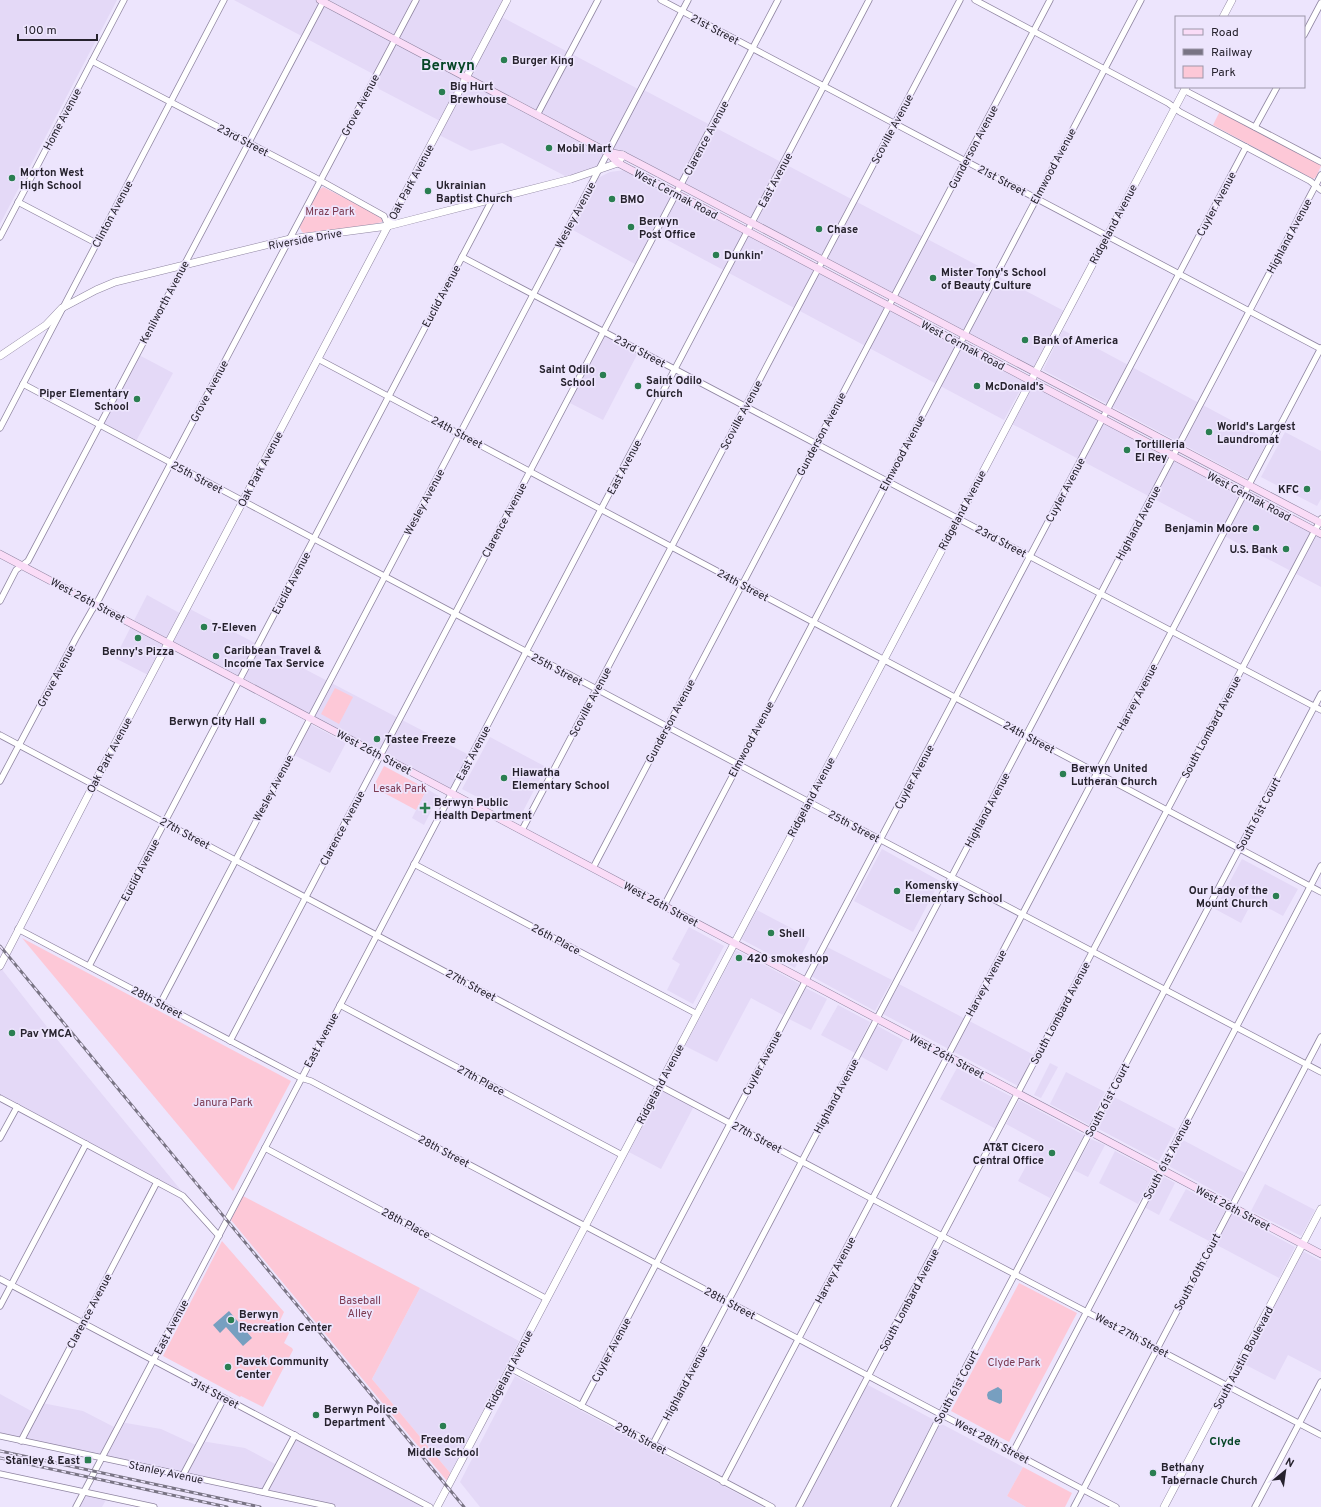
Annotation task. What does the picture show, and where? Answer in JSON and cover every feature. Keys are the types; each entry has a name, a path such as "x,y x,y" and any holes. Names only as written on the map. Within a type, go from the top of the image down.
{"main road":[{"name":"West Cermak Road","path":"322,1 607,152 618,163 676,194 1318,532"},
{"name":"West Cermak Road","path":"607,152 623,155 681,185 1320,522"},
{"name":"West 26th Street","path":"0,554 1321,1254"}],"street":[{"name":"Home Avenue","path":"0,237 124,0"},
{"name":"Clinton Avenue","path":"0,428 224,0"},
{"name":"Grove Avenue","path":"0,781 96,604 416,0"},
{"name":"Oak Park Avenue","path":"0,966 94,784 507,0"},
{"path":"537,115 598,0"},
{"name":"21st Street","path":"661,0 1321,348"},
{"name":"Wesley Avenue","path":"160,1004 688,0"},
{"name":"Clarence Avenue","path":"230,1041 778,0"},
{"name":"East Avenue","path":"76,1507 869,0"},
{"name":"Scoville Avenue","path":"522,830 960,0"},
{"path":"975,0 1168,103 1174,108 1311,182 1321,190"},
{"name":"Gunderson Avenue","path":"593,868 1050,0"},
{"name":"Elmwood Avenue","path":"664,906 1141,0"},
{"path":"1224,16 1232,0"},
{"name":"Kenilworth Avenue","path":"0,601 16,570 28,561 249,143 322,1"},
{"path":"1305,33 1321,3"},
{"name":"23rd Street","path":"92,61 384,216 388,226"},
{"path":"1185,88 1321,162"},
{"name":"Ridgeland Avenue","path":"437,1507 1185,88"},
{"path":"1256,127 1276,88"},
{"name":"Cuyler Avenue","path":"581,1406 1246,147"},
{"path":"618,163 623,155"},
{"name":"Riverside Drive","path":"0,356 46,325 62,308 115,282 290,239 388,226 492,200 618,163"},
{"name":"Highland Avenue","path":"653,1444 1321,175"},
{"name":"Euclid Avenue","path":"89,966 492,200"},
{"path":"18,202 96,243"},
{"name":"23rd Street","path":"462,257 1321,710"},
{"name":"Harvey Avenue","path":"723,1482 1321,348"},
{"name":"24th Street","path":"318,359 1321,892"},
{"name":"25th Street","path":"23,384 596,690 1321,1072"},
{"name":"South Lombard Avenue","path":"799,1507 1242,669 1318,532 1320,522"},
{"name":"South 61st Court","path":"894,1507 941,1414 1321,694"},
{"name":"27th Street","path":"0,735 942,1236"},
{"name":"26th Place","path":"414,864 697,1014"},
{"name":"South 61st Avenue","path":"1013,1452 1321,866"},
{"name":"28th Street","path":"18,929 301,1078 312,1081 869,1376"},
{"name":"Oak Park Avenue","path":"0,957 5,947 14,938"},
{"name":"27th Place","path":"340,1005 622,1155"},
{"name":"South 60th Court","path":"1074,1507 1156,1348 1321,1037"},
{"path":"0,1098 183,1196 219,1236"},
{"path":"0,1138 17,1107"},
{"path":"0,1306 86,1144"},
{"name":"28th Place","path":"265,1148 547,1299"},
{"name":"Clarence Avenue","path":"22,1441 157,1182"},
{"name":"South Austin Boulevard","path":"1164,1507 1321,1209"},
{"name":"West 27th Street","path":"942,1236 1321,1435"},
{"name":"31st Street","path":"0,1279 430,1507"},
{"name":"29th Street","path":"510,1368 772,1507"},
{"name":"West 28th Street","path":"869,1376 1116,1507"},
{"path":"1255,1507 1321,1382"},
{"path":"183,1475 224,1398"},
{"path":"264,1492 295,1435"},
{"name":"Stanley Avenue","path":"0,1436 332,1507"},
{"path":"0,1481 2,1475 154,1507"}],"shaded area":[{"path":"0,0 117,0 0,224"},
{"path":"234,0 411,0 416,2 417,0 506,0 442,122 379,89 374,78 375,75"},
{"path":"500,16 640,90 607,151 468,77"},
{"path":"467,78 606,153 598,170 569,178 502,143 471,151 437,134"},
{"path":"642,89 1066,312 1035,371 609,151"},
{"path":"625,170 672,195 635,264 571,229 598,178 610,172"},
{"path":"676,197 1025,381 1004,420 656,234"},
{"name":"Saint Odilo School","path":"603,330 640,349 603,420 566,401"},
{"path":"1063,330 1268,440 1248,479 1043,370"},
{"name":"Piper Elementary School","path":"139,355 173,373 135,443 102,426"},
{"path":"1033,385 1321,537 1321,587 1012,424"},
{"path":"1285,432 1321,451 1321,499 1317,506 1261,477"},
{"path":"147,595 183,615 150,676 115,658"},
{"path":"188,608 471,756 452,792 170,642"},
{"path":"310,724 346,743 330,773 294,755"},
{"name":"Hiawatha Elementary School","path":"490,737 546,767 519,819 462,789"},
{"path":"427,789 439,796 424,825 412,818"},
{"name":"Komensky Elementary School","path":"882,849 940,881 913,932 854,901"},
{"path":"1242,859 1298,889 1283,916 1253,900 1241,923 1215,909"},
{"path":"757,910 810,938 795,968 741,939"},
{"path":"689,927 724,946 693,1004 667,990 680,964 672,959"},
{"path":"827,947 892,980 875,1011 811,976"},
{"path":"736,950 800,984 783,1015 751,998 717,1062 685,1046"},
{"path":"0,967 51,1032 184,1194 0,1097"},
{"path":"899,984 1034,1055 1018,1086 883,1014"},
{"path":"806,988 827,999 811,1030 789,1019"},
{"path":"838,1005 870,1022 855,1053 821,1035"},
{"path":"876,1025 903,1040 887,1071 860,1056"},
{"path":"1050,1063 1058,1067 1041,1098 1034,1095"},
{"path":"957,1068 1012,1097 996,1129 940,1099"},
{"path":"1066,1072 1105,1092 1089,1125 1050,1104"},
{"path":"662,1089 694,1106 661,1169 629,1152"},
{"path":"1112,1096 1176,1129 1159,1161 1095,1127"},
{"path":"1019,1100 1084,1135 1050,1198 1018,1181 1039,1142 1006,1124"},
{"path":"1091,1139 1105,1145 1088,1177 1074,1170"},
{"path":"1181,1139 1245,1173 1231,1200 1167,1165"},
{"path":"1115,1151 1155,1172 1138,1204 1099,1183"},
{"path":"1161,1175 1175,1183 1159,1215 1144,1207"},
{"path":"1265,1184 1315,1210 1301,1236 1251,1211"},
{"path":"1186,1189 1226,1210 1209,1241 1169,1220"},
{"path":"1232,1213 1295,1247 1279,1278 1215,1244"},
{"path":"1303,1251 1321,1261 1321,1372 1288,1355 1275,1380 1244,1364"},
{"name":"Freedom Middle School","path":"420,1288 519,1341 451,1474 372,1379"},
{"path":"515,1376 763,1507 480,1507 460,1482"},
{"path":"866,1384 1023,1467 1007,1496 1026,1507 801,1507"},
{"path":"0,1394 35,1413 21,1438 0,1434"},
{"path":"42,1403 83,1411 116,1428 120,1422 161,1429 198,1446 201,1441 245,1448 277,1465 264,1492 23,1439"},
{"path":"295,1437 429,1507 339,1507 266,1492"},
{"path":"85,1493 107,1498 102,1507 78,1507"}],"green space":[{"path":"1220,111 1319,163 1321,166 1316,177 1313,179 1213,125"},
{"name":"Mraz Park","path":"323,187 376,214 383,220 382,222 366,226 302,232 300,226 319,190"},
{"path":"335,688 353,697 339,724 321,714"},
{"name":"Lesak Park","path":"384,766 427,789 416,810 373,787"},
{"name":"Janura Park","path":"22,938 291,1081 233,1191"},
{"name":"Baseball Alley","path":"243,1196 420,1288 372,1379 451,1474 447,1481 231,1220"},
{"name":"Berwyn Recreation Center","path":"222,1241 284,1312 277,1327 289,1325 292,1327 284,1343 293,1350 263,1407 241,1396 240,1397 163,1356"},
{"name":"Clyde Park","path":"1019,1283 1077,1313 1009,1442 951,1411"},
{"path":"1023,1467 1072,1493 1065,1507 1026,1507 1007,1496"}],"water":[{"path":"229,1311 252,1338 243,1346 226,1327 220,1333 213,1325"},
{"path":"998,1387 1002,1390 1002,1402 1000,1404 988,1399 987,1395 988,1392"}],"railway":[{"path":"0,946 464,1507"},
{"path":"0,1451 260,1507"},
{"path":"0,1458 227,1507"}],"place":[{"name":"Burger King","path":"504,60"},
{"name":"Big Hurt Brewhouse","path":"442,92"},
{"name":"Mobil Mart","path":"549,148"},
{"name":"Morton West High School","path":"12,178"},
{"name":"Ukrainian Baptist Church","path":"428,191"},
{"name":"BMO","path":"612,199"},
{"name":"Berwyn Post Office","path":"631,227"},
{"name":"Chase","path":"819,229"},
{"name":"Dunkin'","path":"716,255"},
{"name":"Mister Tony's School of Beauty Culture","path":"933,278"},
{"name":"Bank of America","path":"1025,340"},
{"name":"Saint Odilo School","path":"603,375"},
{"name":"Saint Odilo Church","path":"638,386"},
{"name":"McDonald's","path":"977,386"},
{"name":"Piper Elementary School","path":"137,399"},
{"name":"World's Largest Laundromat","path":"1209,432"},
{"name":"Tortilleria El Rey","path":"1127,450"},
{"name":"KFC","path":"1307,489"},
{"name":"Benjamin Moore","path":"1256,528"},
{"name":"U.S. Bank","path":"1286,549"},
{"name":"7-Eleven","path":"204,627"},
{"name":"Benny's Pizza","path":"138,638"},
{"name":"Caribbean Travel & Income Tax Service","path":"216,656"},
{"name":"Berwyn City Hall","path":"263,721"},
{"name":"Tastee Freeze","path":"377,739"},
{"name":"Berwyn United Lutheran Church","path":"1063,774"},
{"name":"Hiawatha Elementary School","path":"504,778"},
{"name":"Berwyn Public Health Department","path":"425,808"},
{"name":"Komensky Elementary School","path":"897,891"},
{"name":"Our Lady of the Mount Church","path":"1276,896"},
{"name":"Shell","path":"771,933"},
{"name":"420 smokeshop","path":"739,958"},
{"name":"Pav YMCA","path":"12,1033"},
{"name":"AT&T Cicero Central Office","path":"1052,1153"},
{"name":"Berwyn Recreation Center","path":"231,1320"},
{"name":"Pavek Community Center","path":"228,1367"},
{"name":"Berwyn Police Department","path":"316,1415"},
{"name":"Freedom Middle School","path":"443,1426"},
{"name":"Stanley & East","path":"88,1460"},
{"name":"Bethany Tabernacle Church","path":"1153,1473"}],"district":[{"name":"Berwyn","path":"448,65"},
{"name":"Clyde","path":"1225,1441"}]}
